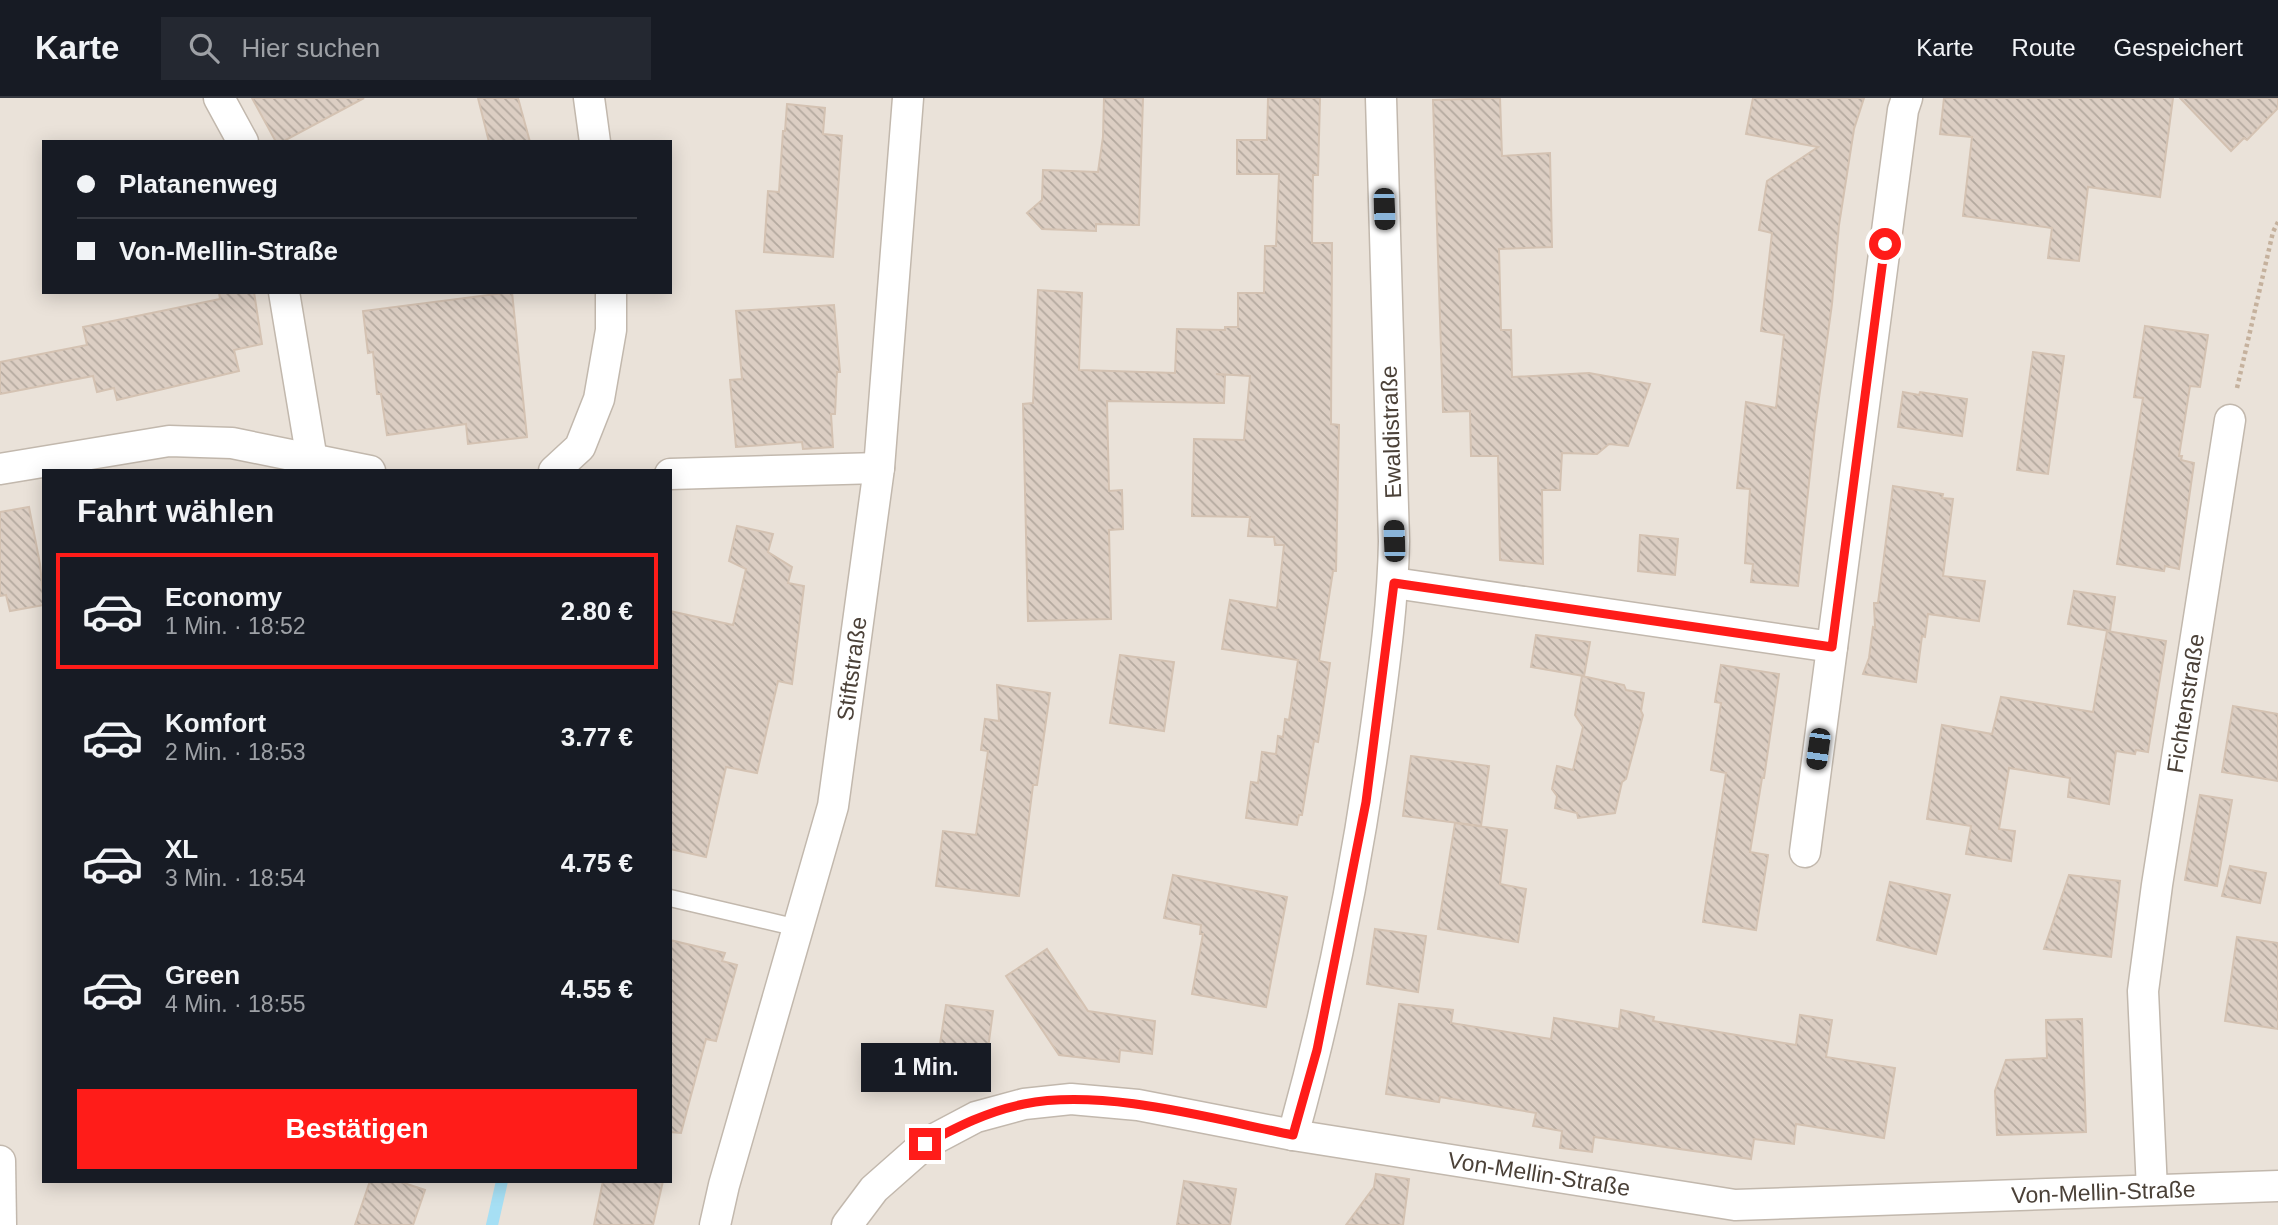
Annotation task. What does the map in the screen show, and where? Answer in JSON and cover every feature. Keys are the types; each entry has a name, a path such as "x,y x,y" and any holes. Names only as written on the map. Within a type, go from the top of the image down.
{"street":[{"path":"219,98 242,140"},
{"path":"589,98 595,140"},
{"name":"Stiftstraße","path":"715,1225 832,806 879,468 908,98"},
{"name":"Ewaldistraße","path":"1293,1135 1317,1050 1361,828 1394,583 1381,98"},
{"path":"1805,852 1903,110 1907,98"},
{"path":"284,294 312,460"},
{"path":"556,469 580,447 599,399 611,330 611,294"},
{"name":"Fichtenstraße","path":"2152,1190 2143,991 2157,885 2230,420"},
{"path":"0,469 169,440 232,443 359,469"},
{"path":"672,474 879,468"},
{"path":"1394,583 1832,647"},
{"name":"Von-Mellin-Straße","path":"847,1225 874,1189 925,1144 976,1117 1024,1104 1071,1099 1138,1105 1735,1215 2152,1190 2278,1186"},
{"path":"0,1161 1,1225"}],"lane":[{"path":"672,898 798,928"}],"path":[{"path":"2230,420 2273,232 2278,222"}],"shaded area":[{"path":"0,98 2278,98 2278,1225 0,1225"}],"building":[{"path":"252,98 364,98 286,140 275,140"},
{"path":"478,98 518,98 529,140 488,140"},
{"path":"1104,98 1143,98 1139,225 1096,224 1096,231 1042,229 1027,213 1042,200 1043,170 1098,172 1103,137"},
{"path":"1268,98 1320,98 1318,175 1313,175 1312,243 1332,243 1331,424 1339,425 1336,571 1333,571 1319,661 1330,663 1318,742 1314,741 1302,815 1299,815 1297,825 1246,818 1251,782 1258,783 1262,752 1276,754 1278,736 1283,737 1285,719 1289,720 1298,660 1222,649 1230,600 1277,608 1284,545 1275,545 1274,537 1248,536 1250,517 1192,516 1194,439 1244,440 1250,376 1216,374 1225,375 1224,403 1107,401 1109,491 1122,490 1123,529 1109,530 1111,619 1028,621 1023,404 1033,403 1038,290 1082,293 1079,370 1175,373 1177,329 1225,330 1225,327 1238,327 1238,293 1264,293 1265,246 1276,246 1279,174 1237,174 1237,140 1267,140"},
{"path":"1500,98 1502,156 1550,153 1552,247 1499,249 1501,330 1511,330 1512,377 1589,373 1650,384 1628,446 1609,444 1597,454 1562,453 1560,490 1542,490 1543,564 1500,560 1498,456 1471,456 1470,411 1443,412 1433,100"},
{"path":"1753,98 1864,98 1854,129 1839,225 1798,586 1751,582 1753,564 1745,563 1750,489 1737,488 1746,402 1776,408 1784,335 1761,331 1772,233 1759,230 1767,181 1818,147 1746,134"},
{"path":"1944,98 2173,98 2160,197 2088,187 2079,261 2048,258 2052,228 1963,216 1972,137 1940,134"},
{"path":"2180,98 2278,98 2278,108 2247,140 2244,138 2231,151"},
{"path":"787,104 825,108 823,134 842,136 833,257 764,252 768,191 779,192"},
{"path":"219,294 254,294 262,344 234,350 239,371 117,400 114,388 97,392 93,376 0,394 0,362 87,345 83,327 220,299"},
{"path":"512,294 527,437 468,444 466,424 387,435 381,394 377,394 373,352 368,353 363,311"},
{"path":"834,305 840,372 837,372 835,414 831,414 833,447 803,449 802,442 736,447 730,380 742,379 736,311"},
{"path":"2145,326 2208,335 2200,387 2190,386 2179,456 2182,456 2181,460 2194,463 2179,569 2165,566 2164,571 2117,564 2143,398 2134,397"},
{"path":"2033,352 2064,356 2048,474 2017,470"},
{"path":"1903,392 1967,399 1962,436 1898,427"},
{"path":"1893,486 1943,494 1942,498 1953,499 1943,576 1985,581 1979,621 1928,614 1916,682 1863,674 1869,658 1873,627 1875,628 1874,603 1878,603"},
{"path":"29,507 40,564 42,605 10,611 6,595 0,596 0,512"},
{"path":"737,526 773,534 768,552 792,567 788,583 804,586 792,684 778,681 757,773 726,767 706,857 672,849 672,611 733,625 746,569 729,561"},
{"path":"1640,535 1678,539 1675,575 1638,571"},
{"path":"2074,591 2115,597 2110,631 2068,624"},
{"path":"2107,631 2166,641 2148,752 2136,750 2135,754 2116,751 2109,804 2068,797 2070,778 2009,768 1999,829 2015,831 2011,861 1966,854 1971,826 1927,819 1942,725 1992,734 2001,697 2093,712"},
{"path":"1536,635 1590,642 1584,676 1531,667"},
{"path":"1120,655 1174,662 1164,731 1110,723"},
{"path":"1721,665 1779,674 1750,852 1768,855 1756,930 1703,922 1726,773 1711,770 1721,703 1715,702"},
{"path":"1582,676 1624,685 1626,690 1644,693 1641,711 1643,715 1615,813 1578,818 1577,813 1555,808 1557,796 1552,789 1557,766 1573,770 1583,727 1575,715"},
{"path":"997,685 1050,693 1037,785 1033,785 1019,896 936,886 943,831 976,835 988,751 981,750 985,719 999,721"},
{"path":"2233,706 2278,714 2278,781 2222,772"},
{"path":"1411,756 1489,766 1481,826 1403,816"},
{"path":"2200,795 2232,800 2217,886 2185,880"},
{"path":"1455,823 1507,830 1500,884 1526,889 1518,942 1438,929"},
{"path":"2230,866 2266,873 2260,903 2222,896"},
{"path":"1173,875 1287,897 1266,1007 1192,994 1203,934 1200,934 1201,925 1164,918"},
{"path":"2069,875 2120,881 2111,957 2044,949"},
{"path":"1890,882 1950,895 1936,954 1877,940"},
{"path":"1375,929 1426,936 1418,992 1367,984"},
{"path":"2237,937 2278,943 2278,1029 2225,1021"},
{"path":"672,940 725,953 722,961 737,965 716,1041 706,1039 681,1133 672,1132"},
{"path":"1047,949 1088,1011 1155,1021 1152,1054 1120,1050 1119,1062 1059,1055 1006,976"},
{"path":"1399,1004 1453,1010 1451,1023 1551,1039 1554,1018 1619,1029 1621,1010 1654,1017 1653,1021 1796,1045 1800,1015 1832,1020 1826,1057 1895,1068 1884,1138 1796,1124 1794,1144 1754,1139 1751,1159 1594,1137 1592,1152 1560,1148 1562,1131 1533,1126 1536,1113 1440,1097 1439,1102 1386,1094"},
{"path":"946,1005 993,1011 986,1064 938,1057"},
{"path":"2082,1019 2086,1132 1997,1135 1995,1091 2006,1060 2047,1058 2046,1020"},
{"path":"1376,1174 1409,1179 1403,1225 1346,1225 1374,1187"},
{"path":"1184,1181 1236,1189 1230,1225 1177,1225"},
{"path":"369,1183 404,1183 425,1190 413,1225 355,1225"},
{"path":"603,1183 663,1183 653,1225 594,1225"}],"waterway":[{"path":"492,1225 502,1183"}],"route":[{"path":"925,1144 976,1117 1024,1104 1071,1099 1138,1105 1293,1135 1317,1050 1366,802 1394,583 1832,647 1885,244"}]}
